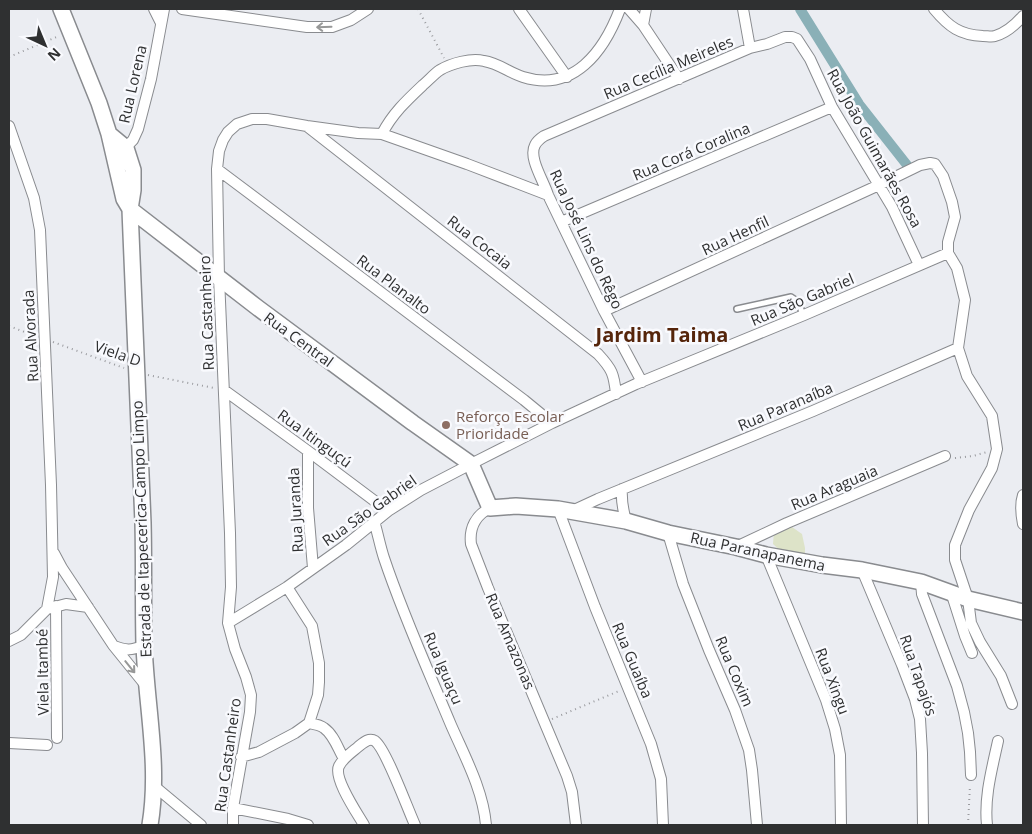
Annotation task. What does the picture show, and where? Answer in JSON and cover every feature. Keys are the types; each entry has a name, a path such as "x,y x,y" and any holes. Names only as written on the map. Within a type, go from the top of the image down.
{"street":[{"name":"Estrada de Itapecerica-Campo Limpo","path":"62,9 99,103 109,134 120,153 124,200 130,209 143,525 144,646 152,737 153,807 150,825"},
{"path":"154,9 161,23"},
{"name":"Rua Lorena","path":"120,153 133,140 138,129 151,80 164,9"},
{"path":"182,9 307,27 332,26 351,20 368,9"},
{"path":"519,9 567,77"},
{"path":"382,134 387,123 398,108 439,70 448,66 473,60 485,60 523,77 544,80 567,77 594,56 616,20 620,9"},
{"path":"629,9 643,25 679,79"},
{"path":"643,25 646,9"},
{"path":"743,9 750,48"},
{"path":"934,9 949,25 959,32 970,36 994,37 1014,26 1023,16"},
{"name":"Rua Cecília Meireles","path":"544,136 750,48 792,37 797,39 802,47"},
{"name":"Rua João Guimarães Rosa","path":"802,47 810,59 832,107 892,207 919,265"},
{"name":"Rua Corá Coralina","path":"561,222 832,107"},
{"name":"Rua Castanheiro","path":"232,825 251,695 228,623 231,587 230,533 219,278 217,169 219,151 223,140 228,132 237,124 252,119 267,119 358,133 382,134 468,164 548,196"},
{"name":"Rua Alvorada","path":"9,126 34,198 40,230 53,550 51,607"},
{"name":"Rua Cocaia","path":"307,126 598,354 608,363 612,372 616,394"},
{"name":"Rua José Lins do Rêgo","path":"544,136 536,143 533,151 534,160 548,196 604,311 642,382"},
{"name":"Rua Henfil","path":"604,311 930,162 935,164 943,176 955,217 948,242 948,253"},
{"name":"Rua Planalto","path":"217,169 524,400 552,424"},
{"name":"Rua Central","path":"130,209 258,308 471,464"},
{"path":"948,253 957,268 966,300 958,348 967,376 992,416 997,449 992,468 969,510 955,545 955,560 968,599 971,622 980,642 1003,680 1012,704"},
{"name":"Rua São Gabriel","path":"228,623 288,587 346,545 388,511 421,490 471,464 642,382 948,253"},
{"name":"Rua Paranaíba","path":"565,510 622,490 813,411 958,348"},
{"name":"Rua Itinguçú","path":"224,390 388,511"},
{"name":"Rua Juranda","path":"308,451 308,508 313,568"},
{"name":"Rua Araguaia","path":"736,547 945,456"},
{"path":"471,464 490,508"},
{"path":"622,490 622,508 626,521"},
{"path":"1023,495 1021,512 1023,524"},
{"name":"Rua Paranapanema","path":"490,508 516,506 565,510 626,521 668,533 766,555 862,570 921,582 968,599 1023,612"},
{"name":"Rua Amazonas","path":"490,508 477,518 472,528 471,544 567,776 572,792 576,825"},
{"name":"Rua Guaíba","path":"565,510 595,607 643,723 658,765 661,779 664,825"},
{"name":"Rua Iguaçu","path":"374,521 383,556 393,583 478,789 486,825"},
{"name":"Rua Coxim","path":"668,533 683,584 735,710 749,750 757,825"},
{"name":"Rua Alvorada","path":"53,550 62,568 113,645 147,688"},
{"name":"Rua Xingu","path":"766,555 826,700 835,729 840,755 840,825"},
{"name":"Rua Tapajós","path":"862,570 902,665 920,718 923,825"},
{"path":"921,582 922,594 957,686 964,712 968,733 971,775"},
{"path":"242,757 259,752 295,733 309,723 318,695 319,664 312,626 288,587"},
{"path":"951,592 972,653"},
{"path":"9,641 21,635 51,607 66,604 88,607"},
{"name":"Viela Itambé","path":"51,607 57,738"},
{"path":"113,645 124,650 134,650 144,646"},
{"path":"309,723 323,727 328,732 334,739 344,759"},
{"path":"364,825 339,778 338,772 344,759 365,741 370,740 374,740 388,760 415,825"},
{"path":"987,825 987,792 998,741"},
{"path":"9,743 47,745"},
{"path":"153,785 201,825"},
{"path":"233,808 308,825"}],"lane":[{"path":"737,309 791,296 799,304 804,315"}],"path":[{"path":"418,9 448,66"},
{"path":"9,57 70,32"},
{"name":"Viela D","path":"9,326 136,372 224,390"},
{"path":"945,456 959,458 982,454"},
{"path":"545,722 628,688"},
{"path":"968,825 971,775"}],"green space":[{"path":"792,527 802,534 805,559 784,554 773,544 774,531"}],"waterway":[{"path":"800,9 859,104 907,165"}],"place":[{"name":"Reforço Escolar Prioridade","path":"446,425"}],"district":[{"name":"Jardim Taima","path":"662,334"}]}
